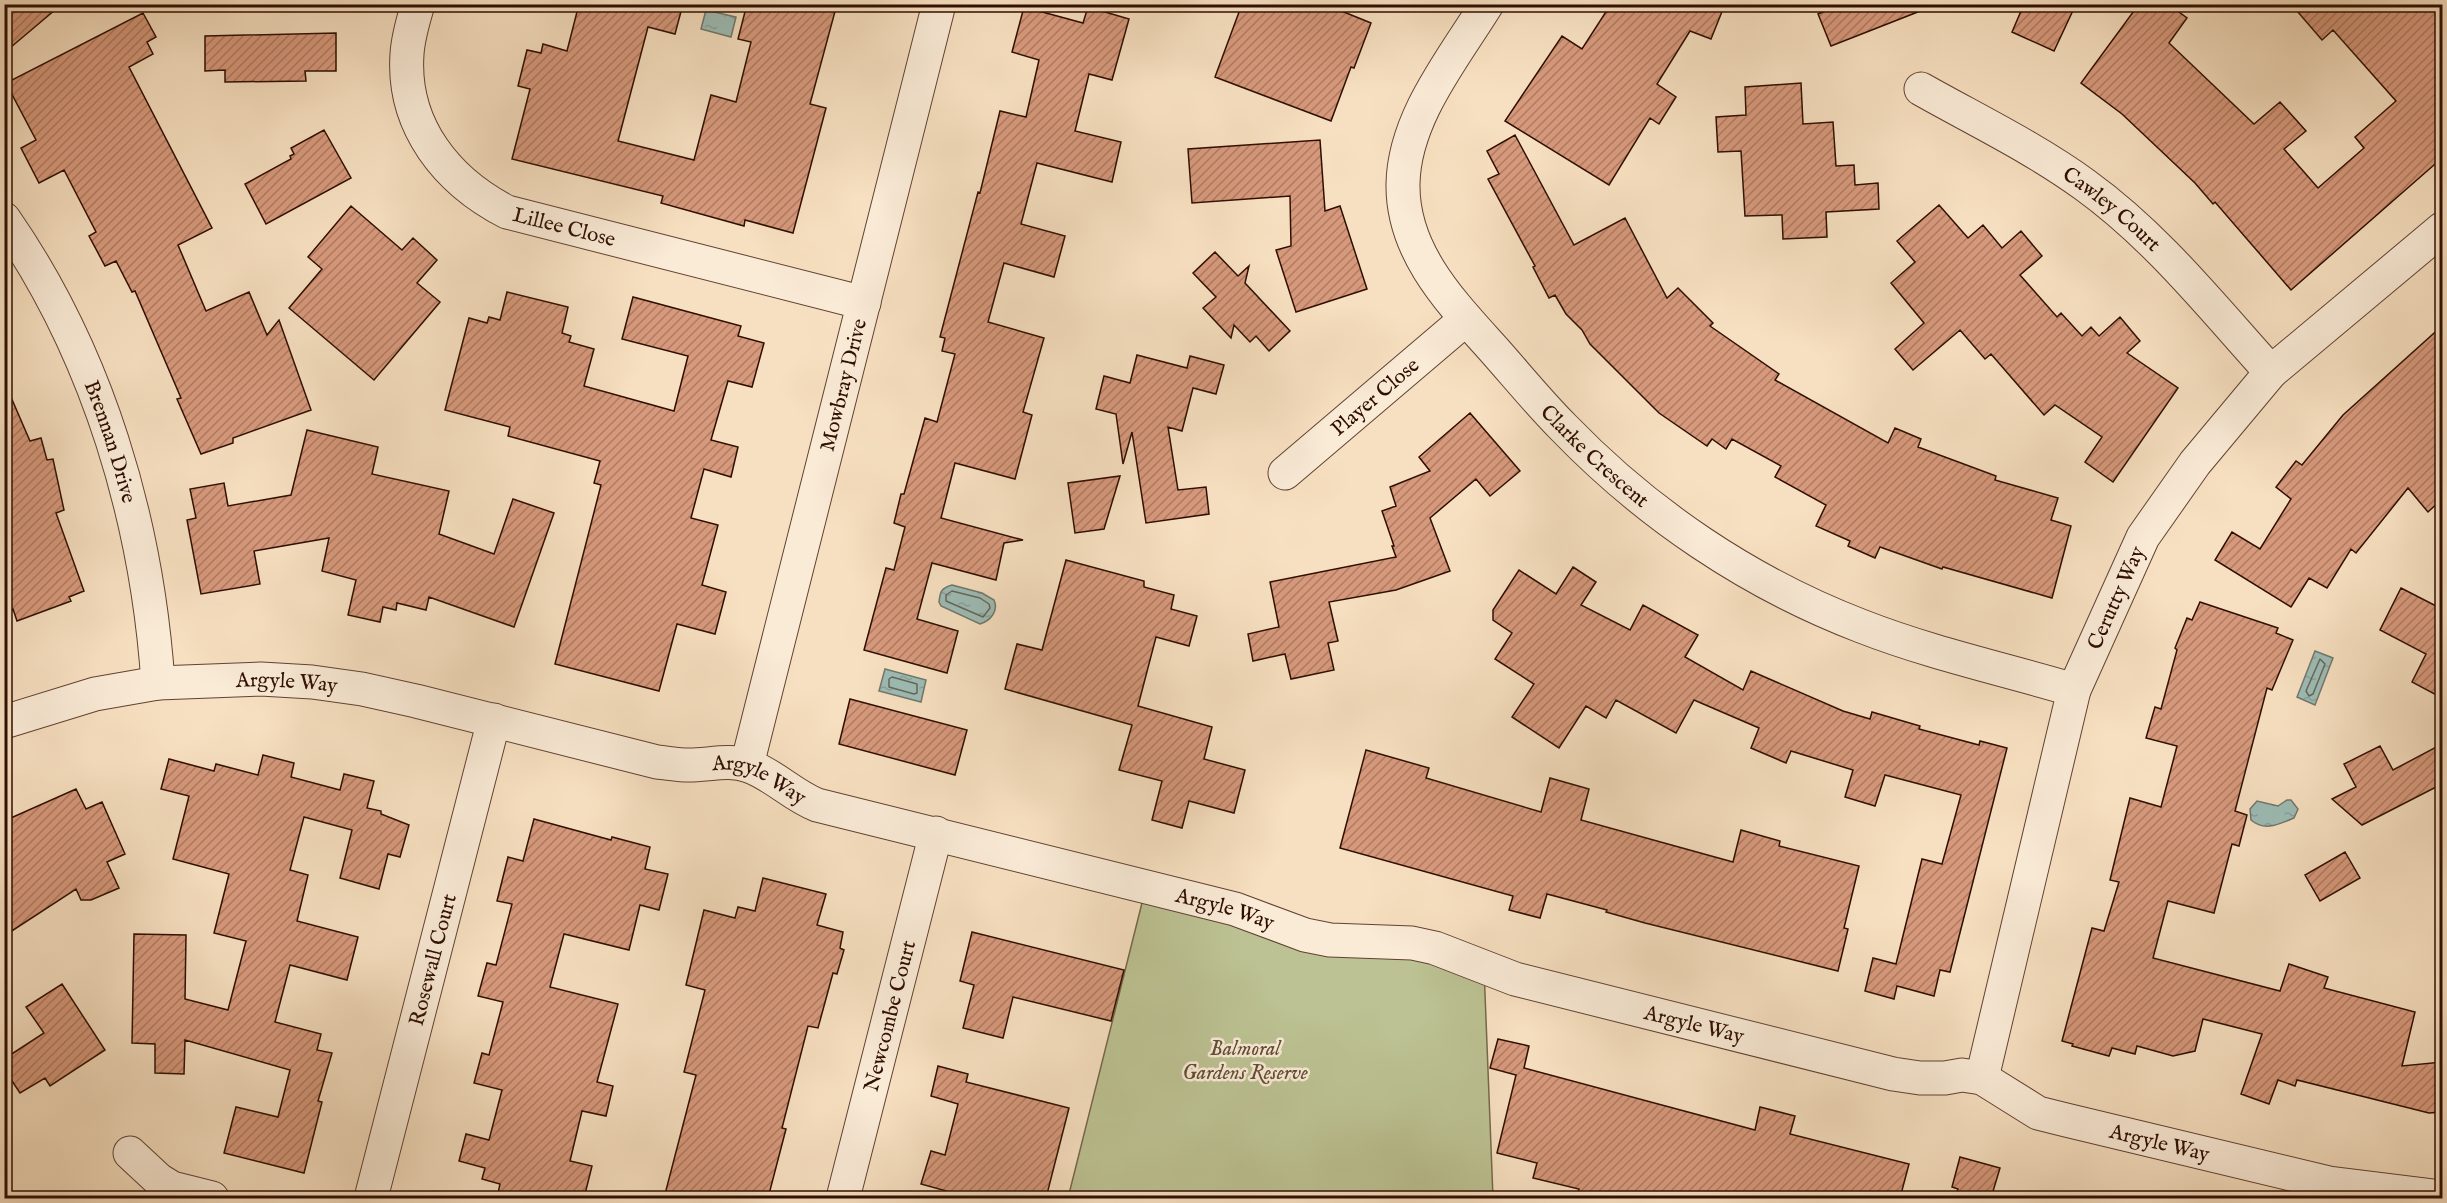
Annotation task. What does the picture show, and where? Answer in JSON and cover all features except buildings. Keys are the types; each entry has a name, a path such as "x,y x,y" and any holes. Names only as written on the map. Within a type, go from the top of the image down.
{"street":[{"name":"Lillee Close","path":"418,4 406,55 413,109 424,136 440,160 459,181 481,199 507,212 541,222 864,303"},
{"name":"Mowbray Drive","path":"747,765 939,4"},
{"name":"Clarke Crescent","path":"1487,4 1414,125 1406,153 1403,181 1403,203 1415,247 1426,268 1466,319 1563,428 1598,462 1670,522 1732,564 1859,626 1899,640 2074,690"},
{"name":"Cawley Court","path":"1920,88 2085,185 2155,243 2271,372"},
{"name":"Brennan Drive","path":"4,219 26,250 64,321 106,422 141,554 155,638 158,683"},
{"name":"Cerutty Way","path":"1982,1078 2074,690 2143,537 2194,463 2271,372 2442,229"},
{"name":"Player Close","path":"1285,473 1466,319"},
{"name":"Argyle Way","path":"4,722 95,694 158,683 251,679 312,682 362,689 657,762 689,765 729,762 747,765 768,774 800,798 817,805 1235,909 1305,934 1330,940 1412,943 1435,948 1515,979 1893,1074 1920,1078 1962,1075 1982,1078 2038,1113 2330,1183 2442,1197"},
{"name":"Rosewall Court","path":"371,1198 494,720"},
{"name":"Newcombe Court","path":"843,1198 936,833"},
{"path":"130,1153 159,1180 172,1188 212,1198"}],"green space":[{"name":"Balmoral Gardens Reserve","path":"1146,887 1484,968 1493,1198 1068,1198"}],"water":[{"path":"706,10 736,17 731,37 701,29"},
{"path":"952,585 982,593 994,600 993,615 980,624 941,606 939,602 942,591"},
{"path":"2315,651 2333,658 2315,705 2297,697"},
{"path":"885,669 926,680 921,702 879,691"},
{"path":"2291,800 2298,809 2294,818 2267,826 2256,824 2251,820 2250,809 2257,801 2278,806"}]}
